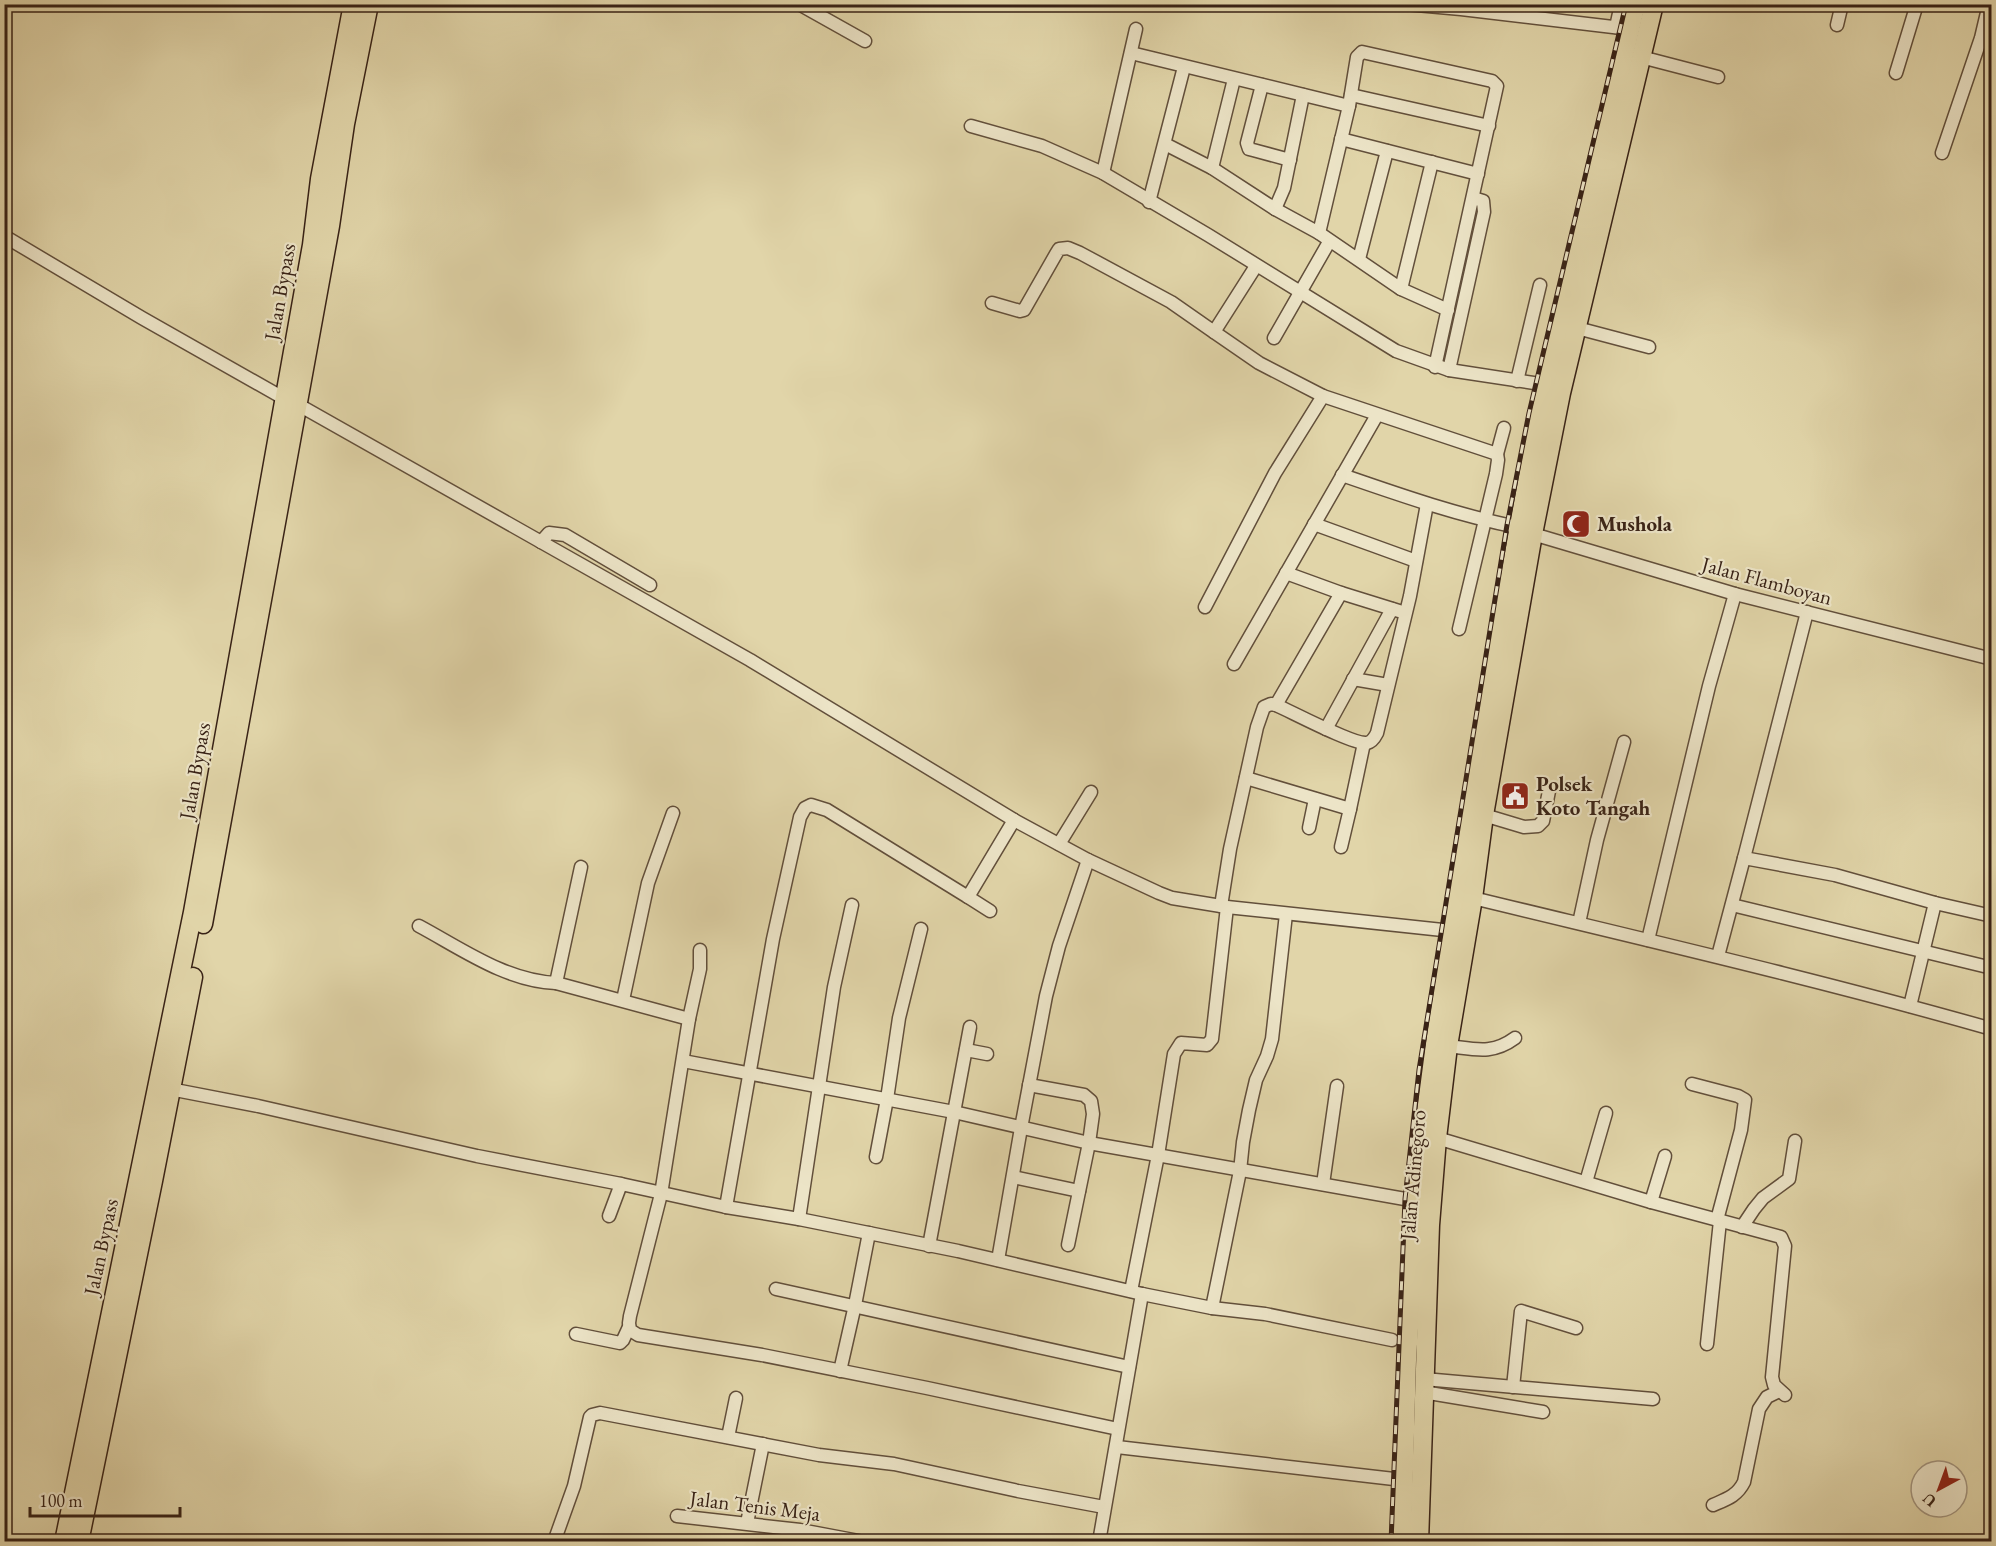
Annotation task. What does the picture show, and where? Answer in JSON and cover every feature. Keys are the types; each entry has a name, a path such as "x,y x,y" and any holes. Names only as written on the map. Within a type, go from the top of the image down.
{"highway":[{"name":"Jalan Bypass","path":"64,1542 170,1089 214,867 291,402 321,179 353,4"},
{"name":"Jalan Bypass","path":"79,1542 193,912 291,402 330,226 345,124 369,4"},
{"path":"1606,169 1623,28 1636,4"},
{"path":"1402,1542 1403,1482 1416,1360 1417,1199 1425,1120 1452,931 1525,531 1537,427 1606,169 1641,57 1654,4"},
{"path":"1525,531 1576,328 1601,189"},
{"name":"Jalan Adinegoro","path":"1417,1328 1448,1046 1473,898 1525,531"},
{"path":"1416,1360 1423,1386 1419,1542"}],"street":[{"path":"799,4 865,41"},
{"path":"1405,4 1623,28 1621,4"},
{"path":"1472,4 1489,13"},
{"path":"1837,25 1842,4"},
{"path":"1896,73 1917,4"},
{"path":"1942,153 1981,38 1989,4"},
{"path":"1103,173 1136,29"},
{"path":"1274,338 1300,294 1324,237 1357,57 1362,52 1492,81 1497,89 1435,367"},
{"path":"1131,53 1302,95 1350,100 1489,126"},
{"path":"1641,57 1718,77"},
{"path":"1149,202 1184,67"},
{"path":"1212,168 1234,79"},
{"path":"1262,86 1247,142 1248,146 1252,150 1290,160"},
{"path":"1275,209 1284,188 1302,95"},
{"path":"972,126 1042,146 1103,173 1208,235 1383,345 1435,367 1547,385"},
{"path":"1341,139 1478,174"},
{"path":"1165,144 1212,168 1275,209 1359,258 1401,289 1448,310"},
{"path":"1359,258 1387,151"},
{"path":"1401,289 1432,162"},
{"path":"1449,370 1484,212 1484,201 1473,198"},
{"path":"4,236 142,318 750,660 1014,820 1088,860 1159,893 1179,899 1224,907 1452,931"},
{"path":"992,303 1020,311 1024,310 1059,249 1068,248 1171,302 1259,363 1323,396 1497,454"},
{"path":"1214,332 1256,266"},
{"path":"1517,381 1540,285"},
{"path":"1576,328 1648,347"},
{"path":"1204,607 1275,473 1323,396"},
{"path":"1234,664 1377,415"},
{"path":"1459,629 1504,428"},
{"name":"Jalan Flamboyan","path":"1342,475 1427,504 1735,594 1992,660"},
{"path":"1099,1542 1117,1447 1137,1292 1176,1050 1181,1043 1207,1045 1212,1039 1230,849 1261,712 1267,705 1276,705 1326,729 1364,743 1371,741 1377,733 1427,504"},
{"path":"1314,524 1416,561"},
{"path":"541,542 549,533 565,535 650,585"},
{"path":"1286,573 1405,613"},
{"path":"1276,705 1341,593"},
{"path":"1648,940 1709,686 1735,594"},
{"path":"1326,729 1392,609"},
{"path":"1718,956 1807,612"},
{"path":"1353,679 1388,685"},
{"path":"1579,923 1624,742"},
{"path":"1341,847 1364,743"},
{"path":"1246,778 1350,809"},
{"path":"1484,815 1524,827 1539,826 1543,822 1549,791"},
{"path":"1059,844 1091,792"},
{"path":"1309,828 1315,799"},
{"path":"726,1207 784,884 800,817 808,806 817,806 827,810 990,911"},
{"path":"623,1000 648,883 673,813"},
{"path":"968,897 1014,820"},
{"path":"1743,858 1835,875 1935,903 1992,916"},
{"path":"998,1260 1054,961 1088,860"},
{"path":"556,983 581,867"},
{"path":"1473,898 1718,956 1910,1005 1992,1029"},
{"path":"1910,1005 1935,903"},
{"path":"799,1219 834,987 852,905"},
{"path":"1732,905 1992,968"},
{"path":"1212,1308 1256,1080 1272,1039 1286,914"},
{"path":"419,926 486,963 536,982 556,983 689,1019"},
{"path":"876,1157 899,1018 921,928"},
{"path":"576,1334 620,1343 629,1327 661,1194 689,1019 700,969 700,950"},
{"path":"929,1246 970,1027"},
{"path":"1448,1046 1490,1050 1506,1045 1515,1038"},
{"path":"966,1050 987,1054"},
{"path":"682,1061 954,1112 1089,1143 1240,1171 1405,1199 1417,1199"},
{"path":"1692,1084 1738,1096 1745,1100 1741,1130 1719,1221 1707,1344"},
{"path":"1029,1085 1064,1091 1089,1098 1091,1101 1093,1114 1089,1143 1068,1245"},
{"path":"1323,1184 1337,1086"},
{"path":"170,1089 258,1106 477,1156 998,1260 1212,1308 1265,1314 1392,1340"},
{"path":"1586,1182 1606,1113"},
{"path":"1437,1138 1652,1202 1777,1235 1784,1241 1772,1377 1774,1384 1782,1393 1767,1397 1759,1409 1744,1482 1739,1491 1732,1497 1713,1505"},
{"path":"1743,1227 1763,1198 1789,1179 1795,1141"},
{"path":"1652,1202 1665,1156"},
{"path":"1013,1177 1079,1191"},
{"path":"609,1216 621,1184"},
{"path":"840,1371 868,1233"},
{"path":"776,1289 1129,1367"},
{"path":"1513,1387 1521,1311 1576,1328"},
{"path":"629,1327 638,1335 762,1355 1118,1429"},
{"path":"1423,1386 1513,1387 1653,1399"},
{"path":"1423,1386 1543,1412"},
{"path":"728,1437 736,1398"},
{"path":"554,1542 574,1486 588,1425 592,1414 600,1413 819,1455 894,1464 1104,1507"},
{"path":"747,1523 763,1444"},
{"path":"1117,1447 1394,1479 1403,1482"},
{"name":"Jalan Tenis Meja","path":"677,1516 747,1523 799,1536 864,1542"}],"railway":[{"path":"1391,1542 1405,1199 1419,1070 1507,525 1529,413 1626,4"}],"place":[{"name":"Mushola","path":"1576,524"},
{"name":"Polsek Koto Tangah","path":"1515,796"}]}
